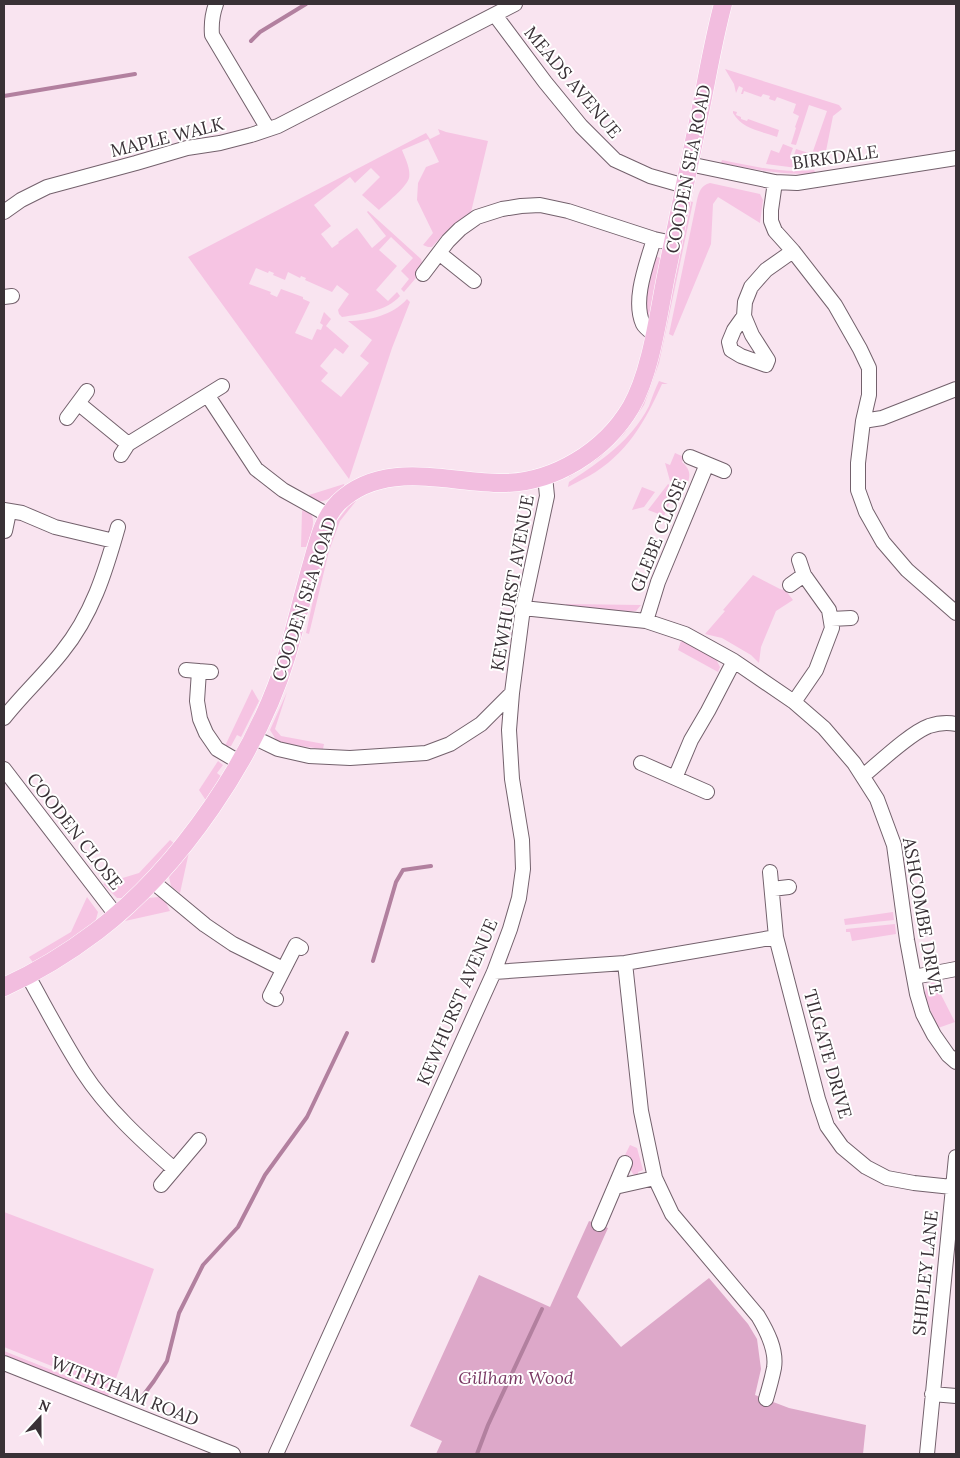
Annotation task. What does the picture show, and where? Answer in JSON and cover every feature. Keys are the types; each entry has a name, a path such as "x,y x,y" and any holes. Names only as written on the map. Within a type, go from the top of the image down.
{"main road":[{"name":"COODEN SEA ROAD","path":"4,986 28,976 81,942 116,915 152,881 186,841 220,793 253,737 280,677 328,515 340,502 352,491 379,479 407,476 501,483 522,482 545,476 573,465 593,450 613,431 630,408 643,382 655,335 712,50 723,4"}],"street":[{"path":"216,4 212,16 212,35 268,129"},
{"name":"MAPLE WALK","path":"4,212 21,200 47,187 187,148 220,143 278,126 515,4"},
{"name":"MEADS AVENUE","path":"495,15 545,82 581,126 615,160 650,176 685,186"},
{"name":"BIRKDALE","path":"689,164 775,182 797,183 956,158"},
{"path":"775,182 771,210 771,221 775,232 793,251 835,305 860,349 868,368 870,395 863,421 858,463 858,490 866,512 883,542 907,570 956,614"},
{"path":"423,274 460,229 477,217 502,209 520,206 540,205 568,211 654,239 673,243"},
{"name":"COODEN SEA ROAD","path":"654,239 640,288 640,309 644,326 655,335"},
{"path":"744,316 745,302 751,286 766,270 793,251"},
{"path":"439,253 474,281"},
{"path":"78,403 124,449 222,386"},
{"path":"863,421 882,418 956,389"},
{"path":"66,418 87,391"},
{"path":"208,396 256,469 283,490 328,515"},
{"name":"GLEBE CLOSE","path":"690,457 724,471"},
{"name":"GLEBE CLOSE","path":"646,621 658,582 707,464"},
{"name":"KEWHURST AVENUE","path":"276,1454 494,972 519,898 523,869 522,840 512,779 509,730 523,608 547,496 545,476"},
{"path":"5,531 6,511 22,513 55,527 114,541"},
{"path":"4,718 63,651 86,617 102,582 118,527"},
{"path":"794,702 816,670 832,628 829,610 804,575 799,560"},
{"path":"790,585 804,575"},
{"name":"ASHCOMBE DRIVE","path":"523,608 646,621 684,634 734,661 794,702 824,728 854,762 878,799 894,845 914,977 923,1014 934,1036 948,1055 956,1062"},
{"path":"831,619 851,618"},
{"path":"676,778 691,740 734,661"},
{"path":"199,671 196,701 206,734 217,749 239,762"},
{"path":"253,737 278,749 309,756 350,758 426,753 450,744 481,724 512,693"},
{"path":"863,776 899,746 927,727 940,724 956,724"},
{"path":"641,763 707,792"},
{"name":"COODEN CLOSE","path":"4,769 116,915"},
{"name":"TILGATE DRIVE","path":"770,872 776,937 818,1099 827,1126 842,1147 866,1167 887,1178 952,1187"},
{"path":"152,881 205,925 233,944 283,969"},
{"path":"772,888 789,887"},
{"path":"494,972 625,963 776,937"},
{"path":"276,999 270,996 283,969 296,945 302,948"},
{"path":"625,963 641,1111 655,1178 672,1214 758,1316 767,1332 774,1366 766,1399"},
{"path":"914,977 956,969"},
{"path":"28,976 84,1073 115,1112 174,1170"},
{"path":"161,1185 199,1140"},
{"name":"SHIPLEY LANE","path":"927,1454 956,1156"},
{"path":"599,1224 625,1164"},
{"path":"615,1187 655,1178"},
{"name":"WITHYHAM ROAD","path":"4,1362 233,1454"},
{"path":"932,1394 956,1396"}],"shaded area":[{"path":"725,69 839,105 842,109 833,116 824,161 798,160 794,155 796,149 812,154 827,111 809,105 796,145 791,144 799,116 793,113 796,104 777,97 775,101 769,99 770,96 763,94 761,97 744,91 741,94 743,88 739,86 736,93 734,84"},
{"path":"733,111 737,112 736,115 741,117 741,119 747,121 748,119 779,130 777,137 741,123"},
{"path":"438,129 488,141 471,212 450,228 432,247 423,245 433,233 417,200 418,183 426,167 439,162 428,139 402,150 408,167 409,178 400,191 379,210 362,195 380,177 371,168 355,183 350,177 314,205 331,226 321,234 332,248 357,228 372,248 386,236 368,211 421,259 420,272 404,292 401,289 409,279 401,271 413,258 391,237 379,250 397,266 376,290 388,301 397,292 400,296 395,301 374,311 342,317 338,310 349,294 337,285 332,292 305,280 306,278 301,276 300,278 288,272 285,280 273,275 274,273 269,271 268,273 256,268 249,284 271,292 270,294 277,297 281,289 303,297 303,299 310,302 295,333 312,340 317,329 321,330 323,325 320,323 324,312 331,319 326,326 349,346 343,354 335,348 320,366 328,373 321,381 341,397 369,363 360,356 372,340 348,321 380,316 395,309 407,299 410,302 392,348 349,479 188,257 426,133 430,139 440,134"},
{"path":"783,144 793,148 790,156 796,163 817,163 819,166 797,168 766,164 771,150 779,153"},
{"path":"722,160 779,170 814,170 816,173 792,174 768,171 721,163"},
{"path":"710,183 760,194 763,200 760,223 718,197 713,204 711,244 673,336 669,334 697,200 702,187"},
{"path":"689,201 693,202 659,363 644,405 624,434 599,458 569,477 568,475 621,432"},
{"path":"655,256 663,259 651,320 646,320 646,287"},
{"path":"659,381 668,384 662,384 649,411 624,448 602,468 568,487 569,482 604,458 633,430 649,406"},
{"path":"675,453 684,457 682,462 689,471 689,480 686,487 670,481 665,463 670,465"},
{"path":"344,484 345,487 337,494 323,501 308,498 309,495"},
{"path":"668,484 676,488 664,516 648,510"},
{"path":"642,487 655,492 644,507 632,510"},
{"path":"354,499 356,501 340,521 329,551 309,634 306,633 324,549 337,521"},
{"path":"303,508 312,515 313,520 312,531 306,547 301,547"},
{"path":"753,575 786,591 793,600 776,611 761,647 759,663 751,655 722,638 705,634"},
{"path":"566,604 641,605 636,611 624,612"},
{"path":"681,641 715,657 720,667 718,672 678,650"},
{"path":"252,689 259,701 241,737 237,735 231,746 225,746"},
{"path":"287,692 275,729 281,736 324,744 323,749 278,743 270,730"},
{"path":"218,761 223,765 217,773 223,778 207,802 199,790"},
{"path":"170,840 175,844 124,898 117,898 103,884 139,873"},
{"path":"189,852 180,893 171,886 169,877"},
{"path":"87,897 98,912 95,923 35,965 29,957 71,932"},
{"path":"159,897 166,903 170,911 125,921 148,898"},
{"path":"893,912 894,920 845,925 844,919"},
{"path":"895,924 896,934 852,941 850,932 846,932 846,929"},
{"path":"934,981 955,1022 938,1028 924,995 927,987"},
{"path":"630,1145 637,1148 643,1170 638,1172 638,1176 633,1174 630,1169 632,1162 623,1159"},
{"path":"4,1212 154,1269 112,1390 4,1347"},
{"path":"4,1351 109,1393 108,1397 4,1356"}],"green space":[{"name":"Gillham Wood","path":"589,1221 608,1228 577,1297 621,1347 709,1278 748,1324 757,1339 761,1369 755,1395 789,1408 866,1425 863,1454 436,1454 442,1441 410,1426 479,1275 550,1307"}],"waterway":[{"path":"251,41 260,32 306,4"},
{"path":"4,96 135,74"},
{"path":"373,961 396,882 403,870 431,866"},
{"path":"139,1401 167,1361 179,1313 203,1265 238,1227 265,1175 307,1117 347,1033"},
{"path":"477,1454 488,1425 542,1309"}]}
